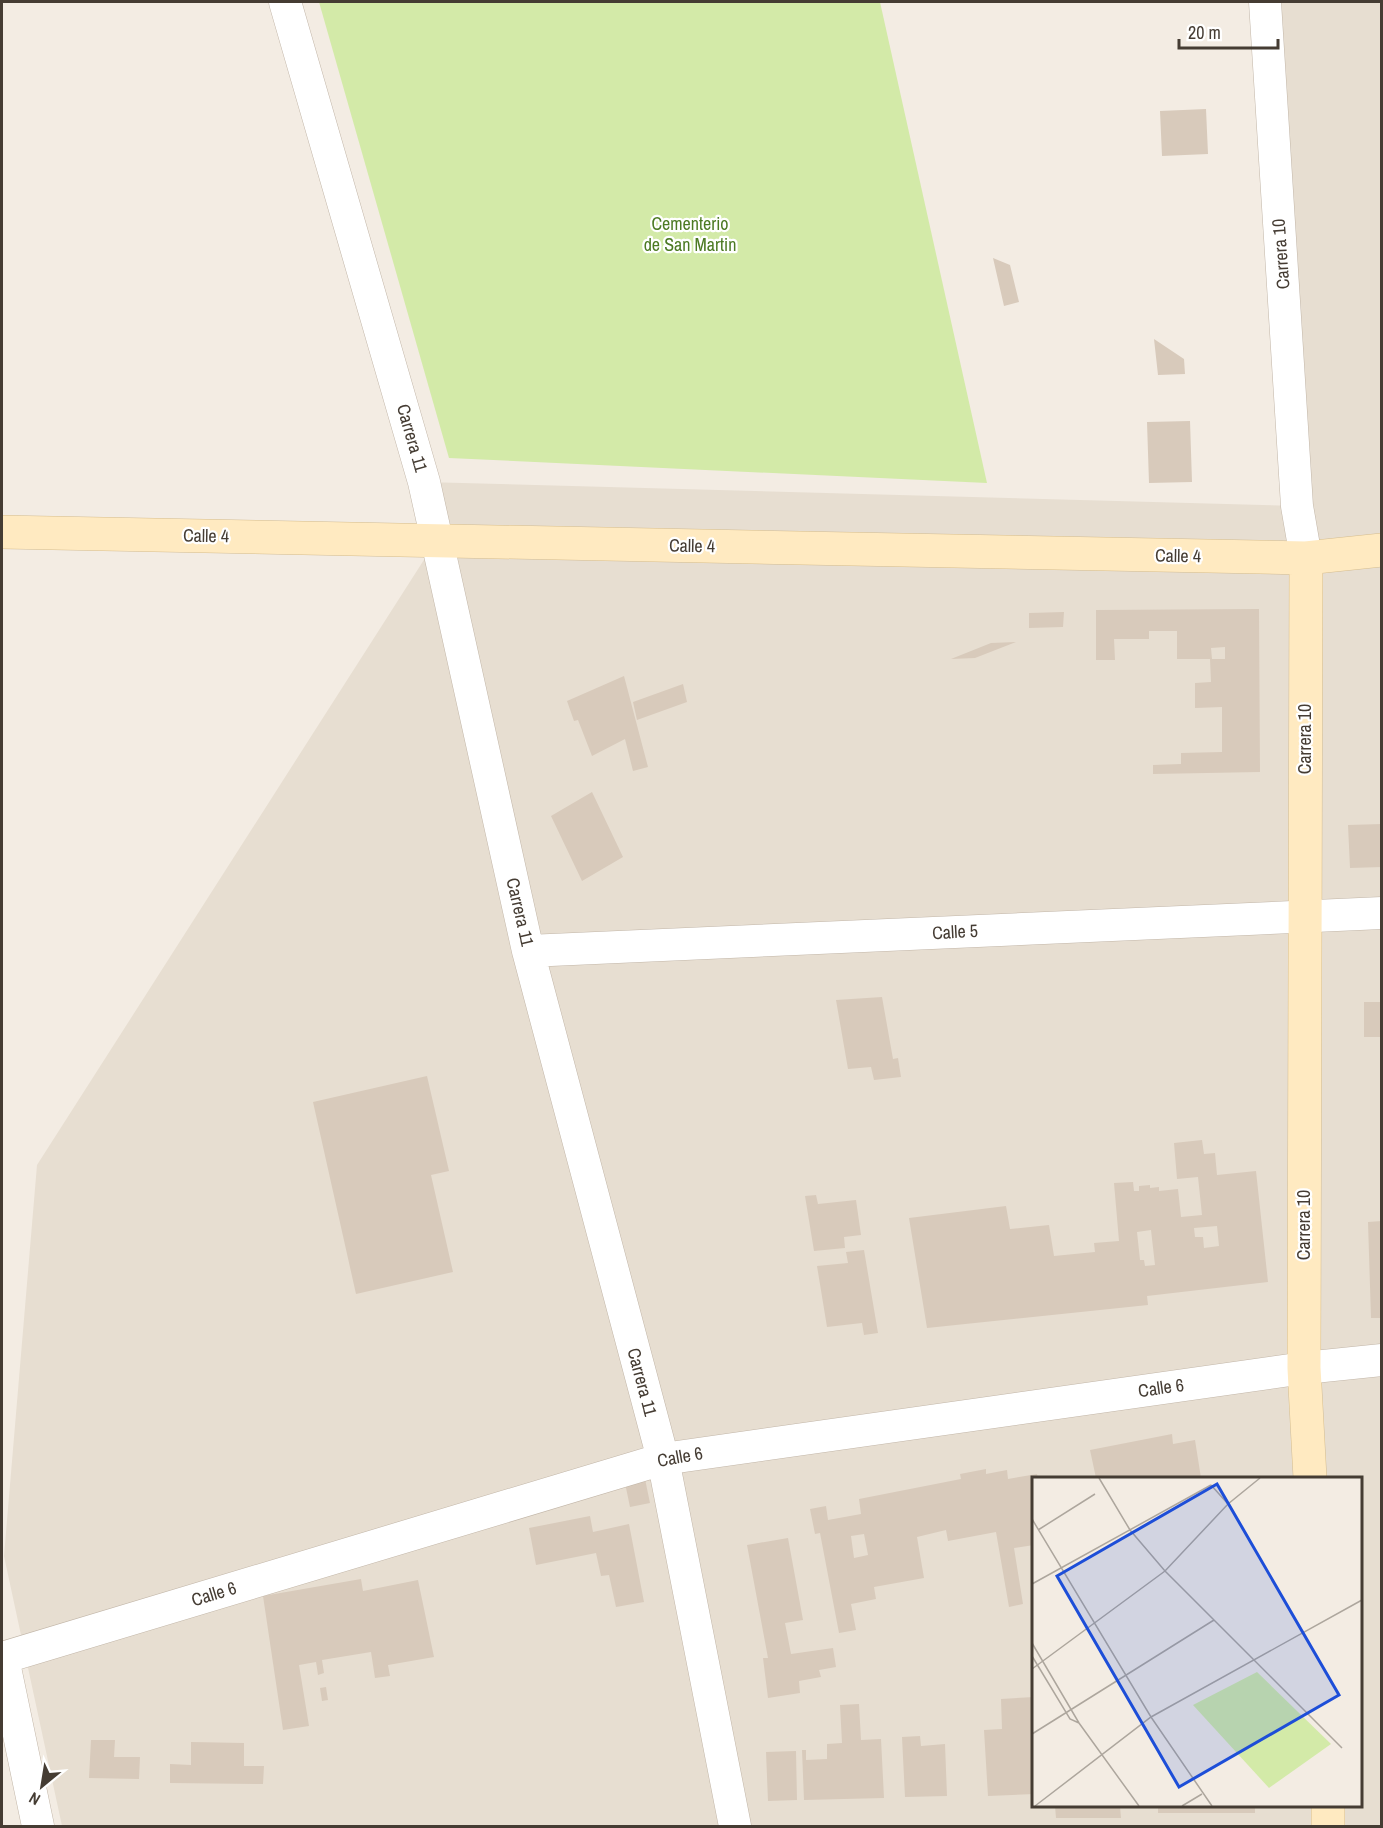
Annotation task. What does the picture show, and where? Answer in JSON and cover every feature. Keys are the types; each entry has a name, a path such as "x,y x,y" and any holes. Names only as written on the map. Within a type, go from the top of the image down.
{"street":[{"name":"Carrera 11","path":"285,2 424,482 528,951 663,1459 735,1827"},
{"name":"Carrera 10","path":"1265,2 1297,506 1306,558 1304,1368 1310,1477"},
{"name":"Calle 4","path":"2,532 1306,558 1382,550"},
{"name":"Calle 5","path":"528,951 1382,912"},
{"name":"Calle 6","path":"2,1658 663,1459 1304,1368 1382,1359"},
{"path":"2,1658 38,1827"},
{"path":"1328,1807 1328,1827"}],"shaded area":[{"path":"1265,2 1381,2 1381,1826 62,1826 4,1556 37,1165 436,541 424,482 1297,506"}],"green space":[{"name":"Cementerio de San Martin","path":"319,2 880,2 987,483 449,458"}],"building":[{"path":"1206,109 1208,154 1162,156 1160,111"},
{"path":"993,258 1010,265 1019,302 1004,306"},
{"path":"1154,339 1184,359 1185,374 1158,375"},
{"path":"1190,421 1192,482 1149,483 1147,422"},
{"path":"1259,609 1260,772 1153,774 1153,765 1181,764 1181,753 1222,752 1222,707 1195,708 1195,683 1211,682 1210,659 1177,659 1177,631 1149,631 1149,639 1114,639 1115,660 1096,660 1096,610","holes":["1225,647 1225,659 1212,659 1211,648"]},
{"path":"1064,612 1063,627 1029,628 1029,613"},
{"path":"1016,642 975,658 951,659 991,643"},
{"path":"624,676 648,767 633,771 625,739 592,756 578,720 574,721 567,701"},
{"path":"683,684 687,702 637,720 633,702"},
{"path":"592,792 623,857 582,881 551,816"},
{"path":"1382,824 1382,867 1350,868 1348,825"},
{"path":"882,997 893,1059 898,1058 901,1077 874,1080 871,1067 848,1069 836,1000"},
{"path":"1364,1002 1382,1002 1382,1037 1364,1037"},
{"path":"427,1076 449,1171 431,1175 453,1272 356,1294 313,1102"},
{"path":"1202,1140 1204,1154 1215,1153 1217,1175 1256,1171 1268,1282 1147,1296 1148,1305 927,1328 909,1218 1006,1206 1010,1229 1049,1225 1054,1256 1095,1252 1094,1243 1119,1241 1114,1183 1133,1182 1134,1191 1139,1191 1139,1186 1150,1185 1150,1188 1159,1187 1159,1191 1178,1189 1181,1217 1202,1215 1198,1177 1177,1179 1174,1143","holes":["1217,1226 1219,1246 1204,1248 1203,1237 1195,1237 1194,1228","1151,1230 1155,1265 1145,1266 1144,1260 1140,1260 1137,1232"]},
{"path":"816,1195 818,1204 856,1200 861,1235 844,1237 845,1248 814,1251 805,1196"},
{"path":"1382,1221 1382,1318 1371,1318 1368,1222"},
{"path":"864,1250 878,1333 864,1335 862,1323 827,1327 817,1266 848,1263 846,1252"},
{"path":"1172,1434 1173,1444 1195,1440 1201,1477 1096,1477 1090,1450"},
{"path":"986,1469 986,1474 1007,1470 1008,1479 1037,1474 1038,1477 1032,1477 1032,1545 1014,1548 1023,1604 1009,1607 996,1532 948,1541 946,1530 917,1537 924,1578 874,1587 876,1599 851,1604 856,1630 839,1633 820,1533 815,1534 810,1509 826,1506 828,1520 861,1514 859,1499 961,1479 960,1474","holes":["864,1534 868,1555 854,1558 851,1536"]},
{"path":"645,1479 650,1503 630,1507 625,1483"},
{"path":"590,1516 593,1532 629,1524 644,1602 616,1607 609,1575 601,1576 596,1553 536,1565 529,1528"},
{"path":"788,1538 803,1620 785,1623 791,1654 833,1648 836,1667 819,1670 821,1677 799,1681 800,1693 768,1698 763,1658 768,1658 747,1545"},
{"path":"361,1579 363,1591 418,1580 434,1657 388,1665 390,1676 375,1678 371,1652 322,1660 324,1673 318,1675 316,1662 299,1665 309,1726 283,1730 263,1596"},
{"path":"326,1687 328,1700 322,1701 320,1688"},
{"path":"1032,1697 1032,1794 988,1796 984,1730 1002,1729 1001,1699"},
{"path":"859,1704 861,1740 881,1739 884,1798 804,1800 802,1750 806,1750 806,1760 827,1759 827,1744 842,1743 840,1705"},
{"path":"920,1736 921,1746 945,1744 947,1796 905,1797 902,1737"},
{"path":"91,1740 115,1740 114,1757 140,1757 139,1779 89,1778"},
{"path":"191,1742 244,1743 244,1766 264,1766 263,1784 170,1783 170,1764 191,1765"},
{"path":"796,1751 797,1800 768,1801 766,1752"},
{"path":"1055,1807 1120,1807 1121,1818 1056,1818"},
{"path":"1158,1807 1255,1807 1255,1813 1158,1813"}]}
